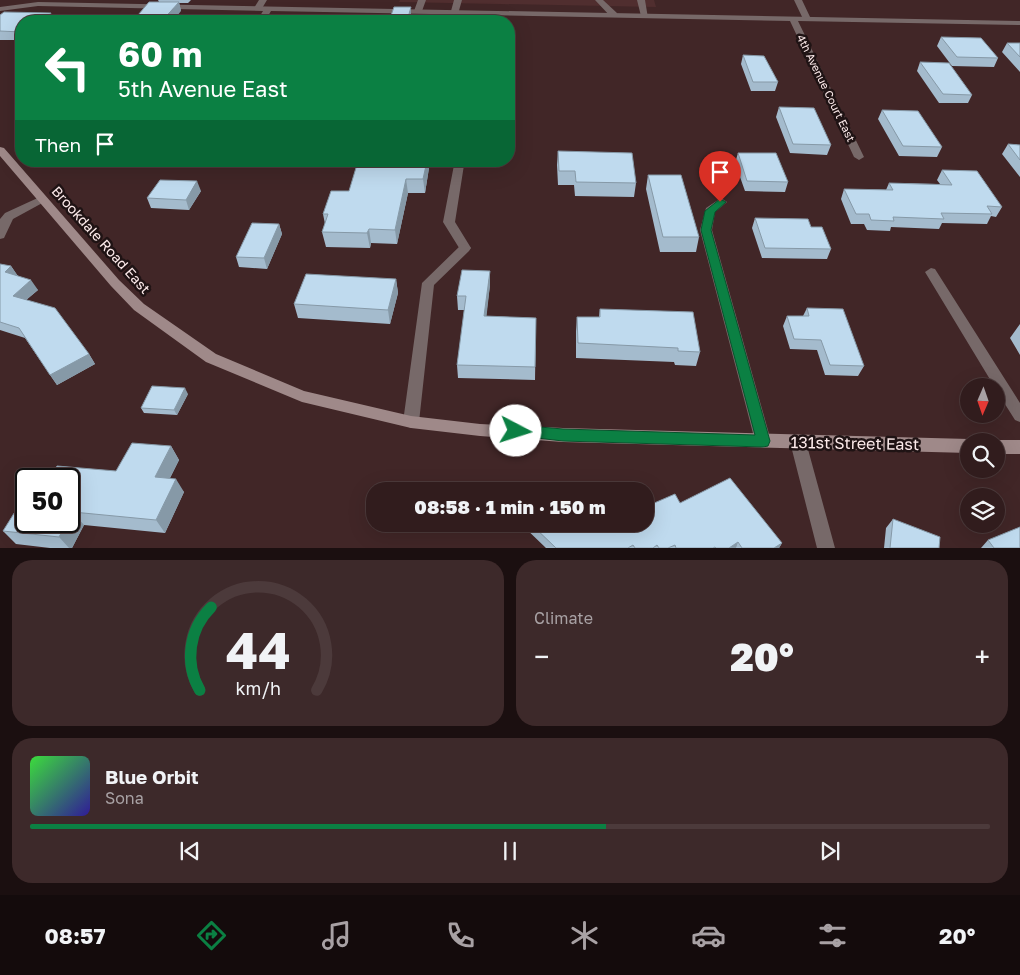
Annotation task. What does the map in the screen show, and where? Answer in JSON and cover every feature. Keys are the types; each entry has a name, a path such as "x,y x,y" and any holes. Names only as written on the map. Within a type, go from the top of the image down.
{"main road":[{"name":"Brookdale Road East","path":"0,150 115,283 139,307 211,358 302,396 411,422"},
{"name":"131st Street East","path":"411,422 480,430 563,435 960,446"},
{"path":"1005,446 1020,447"}],"street":[{"path":"258,8 263,0"},
{"path":"418,11 422,0"},
{"path":"455,12 458,0"},
{"path":"599,0 614,15"},
{"path":"642,0 645,16"},
{"path":"798,0 807,19"},
{"path":"0,9 24,2 1020,23"},
{"path":"265,15 269,8"},
{"path":"447,15 455,12"},
{"name":"4th Avenue Court East","path":"794,19 859,157"},
{"path":"411,422 428,283 465,248 449,222 459,167"},
{"path":"0,235 4,222 9,216 42,199"},
{"path":"720,202 710,211 706,230 707,236 763,441"},
{"path":"931,272 1020,416"},
{"path":"798,442 826,548"}],"shaded area":[{"path":"400,0 654,0 656,7 399,2"}],"building":[{"path":"149,2 179,2 167,15 138,15"},
{"path":"394,7 411,7 409,15 391,15"},
{"path":"4,12 51,13 49,15 15,15 15,32 0,31 0,15"},
{"path":"941,37 981,38 998,58 957,57"},
{"path":"1007,43 1020,43 1020,57"},
{"path":"743,55 764,56 778,82 753,82"},
{"path":"920,62 949,63 972,95 943,94"},
{"path":"779,107 814,108 831,145 793,144"},
{"path":"882,110 918,111 942,147 903,146"},
{"path":"1008,144 1020,145 1020,160"},
{"path":"558,151 632,153 636,183 576,182 575,171 559,171"},
{"path":"738,153 776,153 788,182 747,181"},
{"path":"356,167 426,167 423,179 406,179 395,230 369,229 367,233 322,232 328,214 323,214 331,191 349,191"},
{"path":"942,170 977,171 1002,207 987,206 992,214 941,213 944,219 893,217 894,221 871,220 869,214 856,214 844,189 893,190 889,183 952,185"},
{"path":"648,175 681,175 699,237 663,237"},
{"path":"160,180 197,181 186,200 147,198"},
{"path":"755,218 808,219 811,227 822,227 831,249 765,248"},
{"path":"252,223 279,224 264,258 236,257"},
{"path":"0,264 11,266 5,272 31,280 13,296 55,308 89,354 50,375 19,328 0,322"},
{"path":"462,270 490,271 484,316 536,318 535,367 457,365 466,296 457,296"},
{"path":"306,274 396,279 388,310 294,304"},
{"path":"807,308 843,309 864,366 830,365 821,340 794,339 787,316 809,316"},
{"path":"600,309 693,312 700,352 678,351 678,348 578,343 577,317 600,317"},
{"path":"152,386 185,388 174,410 141,408"},
{"path":"132,443 171,446 155,477 176,479 156,520 80,513 80,468 56,468 57,466 116,471"},
{"path":"730,478 782,543 774,548 742,548 738,542 729,548 676,548 675,545 668,548 659,548 657,545 653,548 635,548 633,545 628,548 556,548 539,532 654,532 654,503 675,494 680,503"},
{"path":"15,512 15,532 3,531"},
{"path":"893,519 940,537 939,548 890,548"},
{"path":"1020,527 1020,548 994,548 988,540"},
{"path":"22,533 61,533 59,537"}],"route":[{"path":"516,431 563,435 763,441 708,243 707,220 710,211 720,202"}]}
